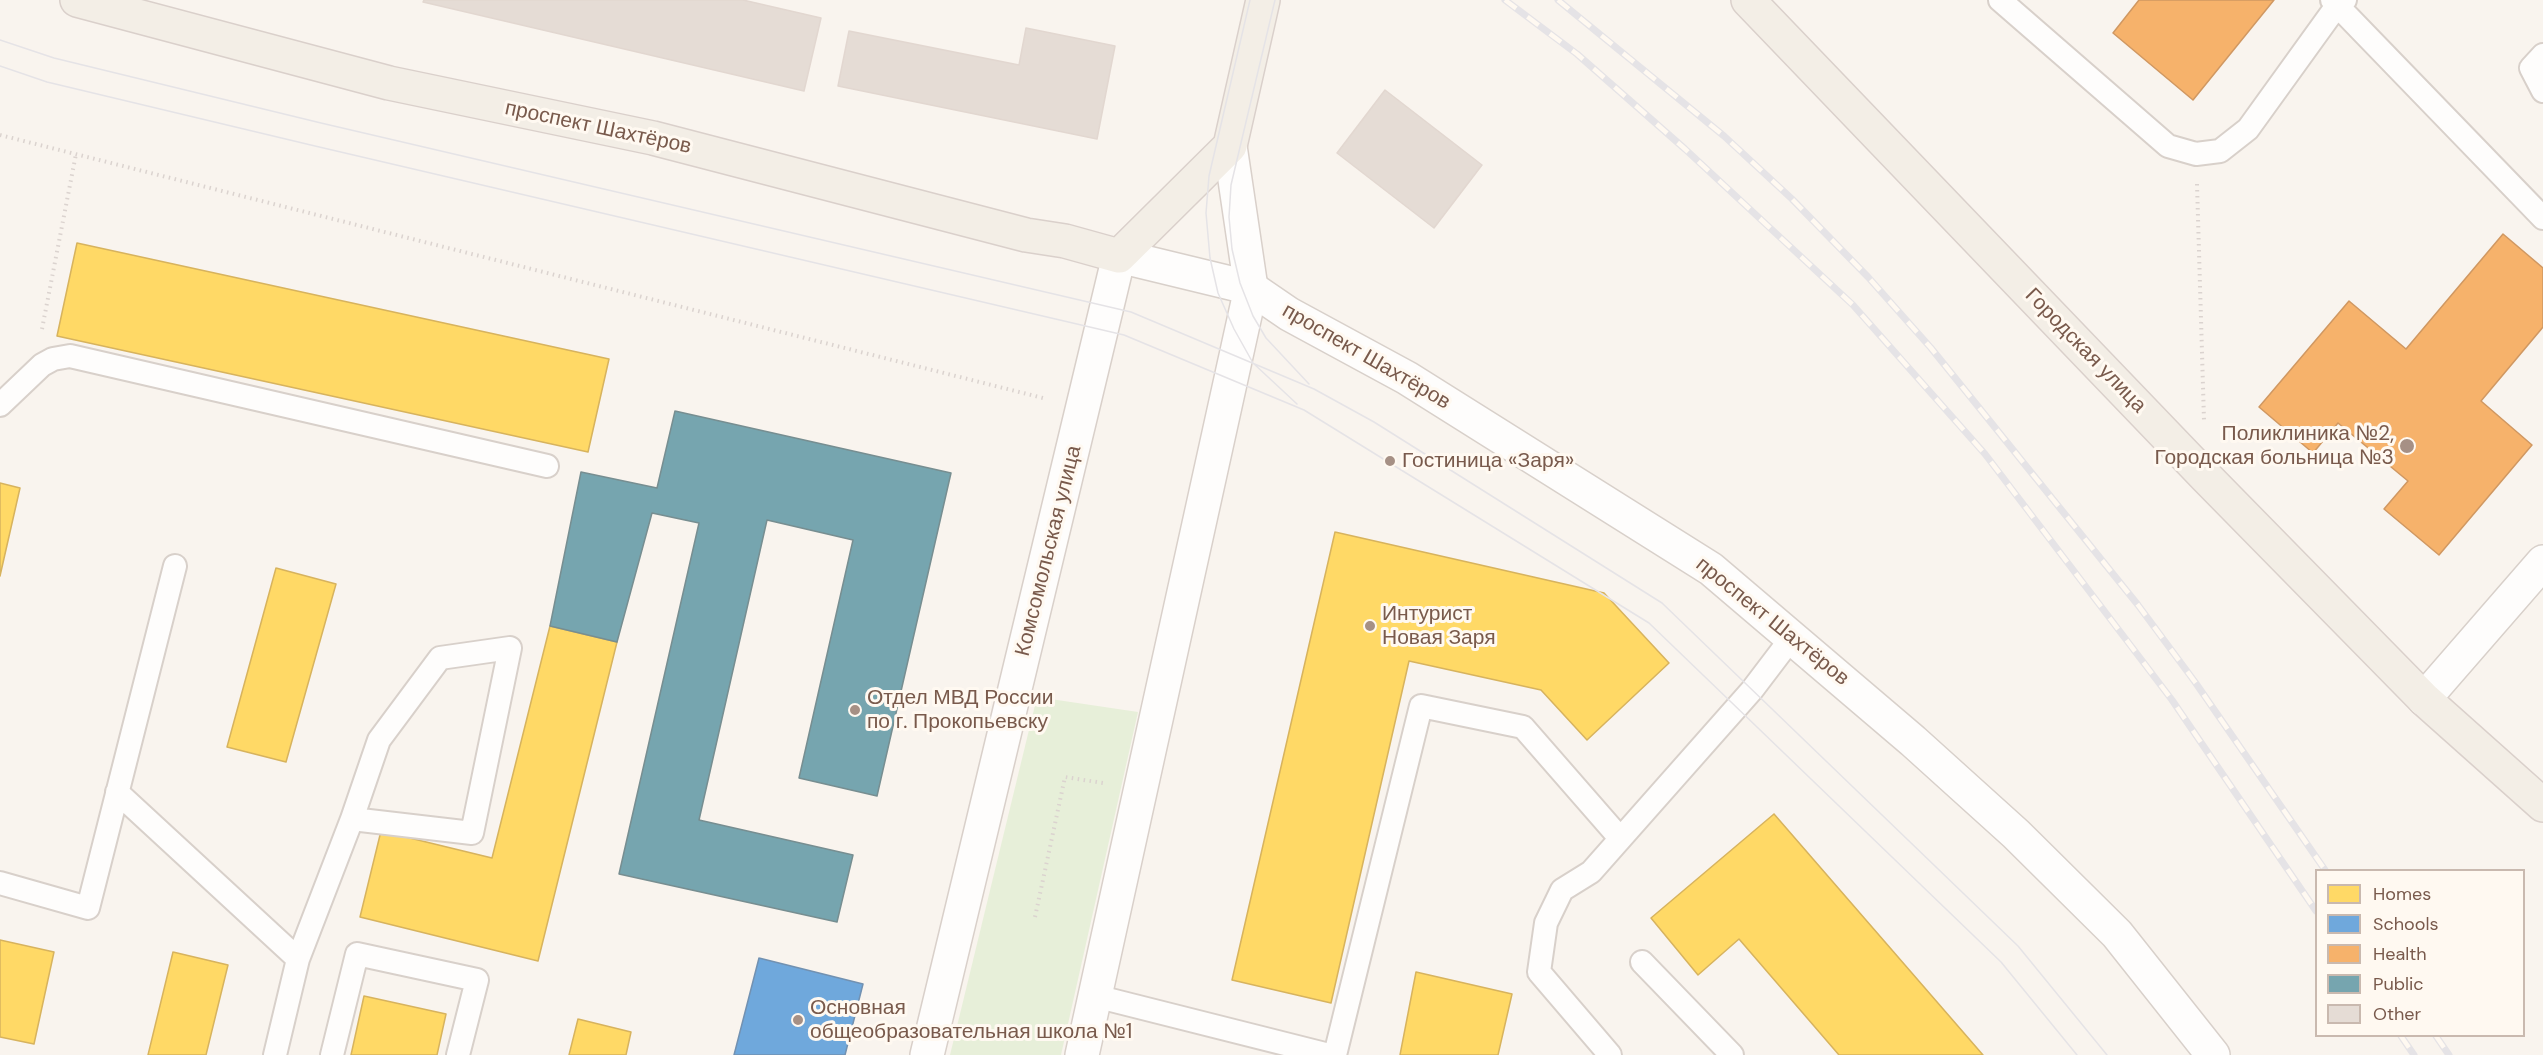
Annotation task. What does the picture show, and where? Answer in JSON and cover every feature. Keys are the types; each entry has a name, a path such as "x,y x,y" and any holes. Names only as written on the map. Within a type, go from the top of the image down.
{"main road":[{"name":"проспект Шахтёров","path":"77,0 389,83 653,138 1026,235 1065,241 1119,256"},
{"path":"1082,1055 1251,288 1230,146 1263,0"},
{"name":"Городская улица","path":"1748,0 2206,477 2424,699 2543,805"},
{"path":"1119,256 1230,146"},
{"path":"1119,256 1251,288"},
{"name":"Комсомольская улица","path":"927,1055 1119,256"},
{"name":"проспект Шахтёров","path":"1251,288 1289,314 1407,378 1712,568 1793,636 2016,834 2117,934 2213,1055"},
{"path":"2424,699 2543,562"}],"lane":[{"path":"2000,0 2168,146 2196,154 2220,151 2248,129 2338,2 2543,218"},
{"path":"2543,55 2531,68 2543,91"},
{"path":"0,405 34,371 53,359 70,356 547,466"},
{"path":"0,883 88,908 176,566"},
{"path":"1610,1055 1539,972 1546,923 1562,890 1591,872 1619,837 1752,690 1793,636"},
{"path":"275,1055 298,959 352,819 379,740 440,658 510,648 471,833 352,819"},
{"path":"1335,1055 1421,706 1523,727 1619,837"},
{"path":"117,792 298,959"},
{"path":"332,1055 357,954 477,980 458,1055"},
{"path":"1642,962 1732,1055"},
{"path":"1095,996 1329,1055"}],"path":[{"path":"0,135 1083,408"},
{"path":"34,371 76,154"},
{"path":"2196,154 2206,477"},
{"path":"1035,917 1065,777 1141,789"}],"green space":[{"path":"1037,697 1138,712 1061,1055 950,1055"}],"building: Homes":[{"path":"77,243 609,359 588,452 57,336"},
{"path":"0,483 20,488 0,576"},
{"path":"1335,532 1604,593 1669,663 1587,740 1541,690 1409,661 1331,1003 1232,980"},
{"path":"276,568 336,584 286,762 227,747"},
{"path":"550,626 617,642 538,961 360,917 381,831 492,858"},
{"path":"1774,814 1983,1055 1839,1055 1739,939 1698,975 1651,918"},
{"path":"0,940 54,952 34,1044 0,1037"},
{"path":"173,952 228,965 206,1055 148,1055"},
{"path":"1416,972 1512,994 1498,1055 1400,1055"},
{"path":"364,996 446,1014 437,1055 351,1055"},
{"path":"578,1019 631,1032 626,1055 569,1055"}],"building: Schools":[{"name":"Основная общеобразовательная школа №1","path":"759,958 863,984 845,1055 734,1055"}],"building: Health":[{"path":"2139,0 2274,0 2193,100 2113,33"},
{"path":"2503,234 2543,268 2543,327 2481,401 2532,445 2439,555 2384,509 2408,481 2338,423 2313,453 2259,407 2349,301 2406,349"}],"building: Public":[{"name":"Отдел МВД России по г. Прокопьевску","path":"675,411 951,473 877,796 799,778 853,540 767,520 699,820 853,855 837,922 619,874 699,523 652,513 617,642 550,626 581,472 657,488"}],"building: Other":[{"path":"424,0 743,0 821,18 804,91 423,2"},
{"path":"1026,28 1115,46 1097,139 838,86 849,31 1019,65"},
{"path":"1385,90 1482,165 1434,228 1337,153"}],"tram line":[{"path":"1250,0 1209,176 1206,213 1210,258 1218,293 1253,363 1297,404"},
{"path":"1275,0 1231,185 1229,217 1232,249 1240,283 1253,316 1266,338 1309,384"},
{"path":"0,40 54,58 321,123 1131,312 1314,389 1374,422 1662,603 2018,946 2107,1055"},
{"path":"0,66 47,82 1124,335 1304,410 1649,623 2001,962 2077,1055"}],"railway":[{"path":"1505,0 1577,54 1685,149 1853,305 1985,454 2172,700 2315,910"},
{"path":"1558,0 1724,136 1792,199 1868,277 1931,348 2138,605 2195,682 2324,869"},
{"path":"2402,1037 2414,1055"},
{"path":"2437,1037 2449,1055"}],"place":[{"name":"Поликлиника №2, Городская больница №3","path":"2407,446"},
{"name":"Гостиница «Заря»","path":"1390,461"},
{"name":"Интурист Новая Заря","path":"1370,626"},
{"name":"Отдел МВД России по г. Прокопьевску","path":"855,710"},
{"name":"Основная общеобразовательная школа №1","path":"798,1020"}]}
